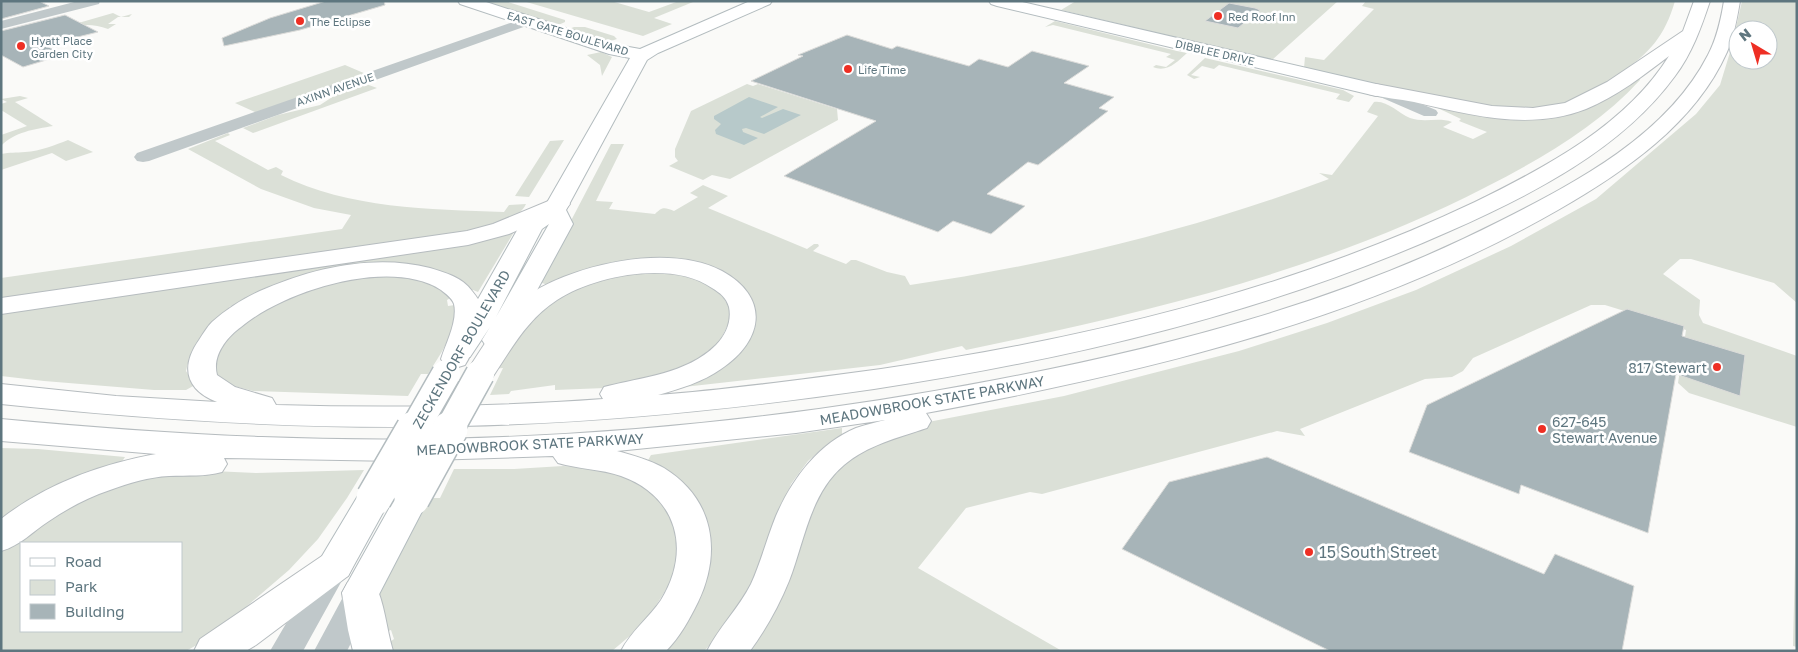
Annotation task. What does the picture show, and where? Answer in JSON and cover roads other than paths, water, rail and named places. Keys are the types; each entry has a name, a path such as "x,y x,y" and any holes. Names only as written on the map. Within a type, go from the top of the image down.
{"main road":[{"name":"EAST GATE BOULEVARD","path":"466,1 615,50 649,51"},
{"name":"EAST GATE BOULEVARD","path":"515,1 580,22 556,31"},
{"path":"1,306 468,238 501,228 556,207 649,51 764,1"},
{"name":"DIBBLEE DRIVE","path":"996,1 1376,90"},
{"name":"MEADOWBROOK STATE PARKWAY","path":"1,394 141,408 298,416 481,415 677,404 866,381 1058,347 1173,320 1248,299 1327,272 1398,245 1478,209 1544,174 1596,141 1643,101 1670,71 1681,55 1694,29 1702,1"},
{"name":"MEADOWBROOK STATE PARKWAY","path":"1,430 154,444 342,450 509,446 647,438 790,423 895,408 1040,382 1172,351 1290,316 1402,275 1515,224 1578,188 1650,136 1695,90 1715,60 1726,32 1732,1"},
{"path":"1376,90 1404,93 1456,106 1492,112 1532,113 1560,110 1578,106 1629,77 1694,29"},
{"name":"EAST GATE BOULEVARD","path":"618,34 649,51"},
{"name":"ZECKENDORF BOULEVARD","path":"335,566 374,498 460,369 509,315 561,224 556,207"},
{"path":"460,369 529,307 561,287 595,274 648,266 671,266 692,270 710,275 726,284 737,296 743,309 743,324 735,340 715,360 694,372 630,392 481,415"},
{"path":"298,416 238,398 216,389 204,379 201,365 206,349 225,326 255,305 297,286 343,274 381,269 422,273 441,280 454,287 464,298 468,310 460,369"},
{"name":"ZECKENDORF BOULEVARD","path":"361,593 412,498 460,369"},
{"path":"727,651 760,604 801,496 814,475 830,458 854,442 877,432 933,418 1040,382"},
{"path":"509,446 603,460 630,466 663,484 675,495 684,508 690,520 695,549 691,577 678,606 669,620 641,651"},
{"path":"1,538 26,518 65,496 98,481 123,473 160,465 208,464 342,450"},
{"path":"214,651 335,566"},
{"path":"361,593 367,630 373,651"}],"street":[{"path":"1,25 94,1"},
{"name":"AXINN AVENUE","path":"143,157 527,21"},
{"name":"DIBBLEE DRIVE","path":"1376,90 1430,113"},
{"name":"ZECKENDORF BOULEVARD","path":"286,651 335,566"},
{"name":"ZECKENDORF BOULEVARD","path":"330,651 361,593"}],"place":[{"name":"Red Roof Inn","path":"1218,16"},
{"name":"The Eclipse","path":"300,21"},
{"name":"Hyatt Place Garden City","path":"21,46"},
{"name":"Life Time","path":"848,69"},
{"name":"817 Stewart","path":"1717,367"},
{"name":"627-645 Stewart Avenue","path":"1542,429"},
{"name":"15 South Street","path":"1309,552"}]}
